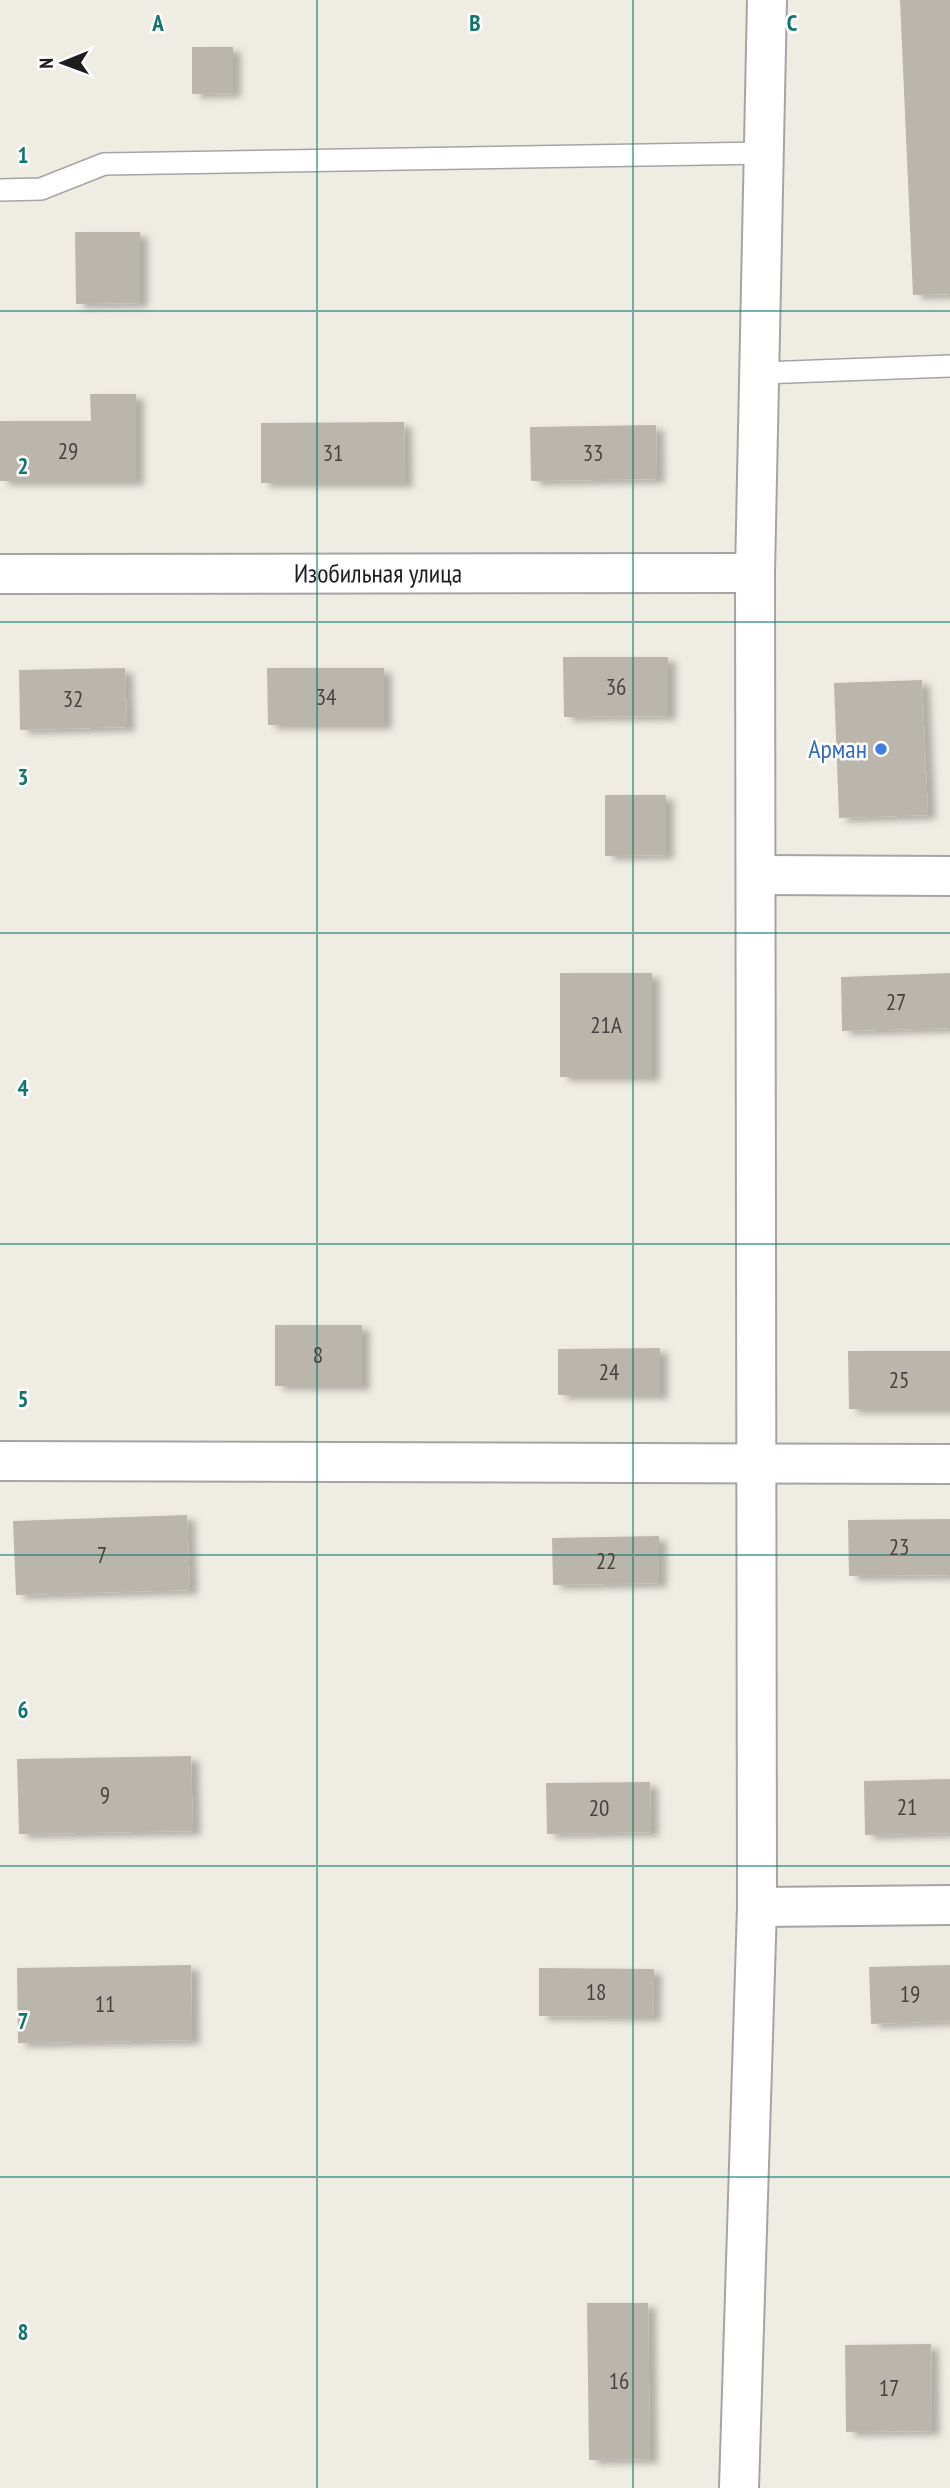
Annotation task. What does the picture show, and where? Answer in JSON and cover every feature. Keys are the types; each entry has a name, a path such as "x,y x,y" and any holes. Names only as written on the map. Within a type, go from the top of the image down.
{"street":[{"path":"739,2488 757,1907 755,573 767,0"},
{"name":"Изобильная улица","path":"0,574 755,573"},
{"path":"756,875 950,876"},
{"path":"0,1461 950,1464"},
{"path":"757,1907 950,1905"}],"lane":[{"path":"0,190 41,189 104,164 764,153"},
{"path":"759,373 950,366"}],"building":[{"path":"900,0 950,0 950,294 913,295"},
{"path":"192,47 233,47 233,93 192,94"},
{"path":"75,232 140,232 140,303 76,304"},
{"path":"90,394 136,394 136,481 0,481 0,421 91,421"},
{"path":"404,422 405,483 261,483 261,423"},
{"path":"656,425 657,479 531,481 530,427"},
{"path":"563,657 668,657 668,716 564,717"},
{"path":"125,668 127,727 20,730 19,670"},
{"path":"267,668 384,668 384,725 268,725"},
{"name":"Арман","path":"922,680 928,815 839,818 834,683"},
{"path":"605,795 666,795 666,855 605,856"},
{"path":"560,973 652,973 652,1077 560,1077"},
{"path":"950,973 950,1028 842,1031 841,977"},
{"path":"275,1325 362,1325 362,1386 275,1386"},
{"path":"660,1348 660,1395 558,1395 558,1349"},
{"path":"848,1351 950,1351 950,1409 849,1409"},
{"path":"187,1515 190,1590 16,1595 13,1521"},
{"path":"950,1519 950,1575 849,1576 848,1520"},
{"path":"659,1536 659,1583 553,1585 552,1538"},
{"path":"191,1756 193,1831 19,1834 17,1759"},
{"path":"950,1779 950,1833 865,1835 864,1781"},
{"path":"650,1782 651,1832 547,1834 546,1783"},
{"path":"191,1965 192,2040 18,2043 17,1968"},
{"path":"950,1965 950,2021 871,2024 869,1967"},
{"path":"539,1968 654,1969 653,2017 539,2016"},
{"path":"587,2303 648,2303 650,2459 589,2460"},
{"path":"931,2344 932,2431 846,2432 845,2345"}],"place":[{"name":"Арман","path":"881,749"}]}
